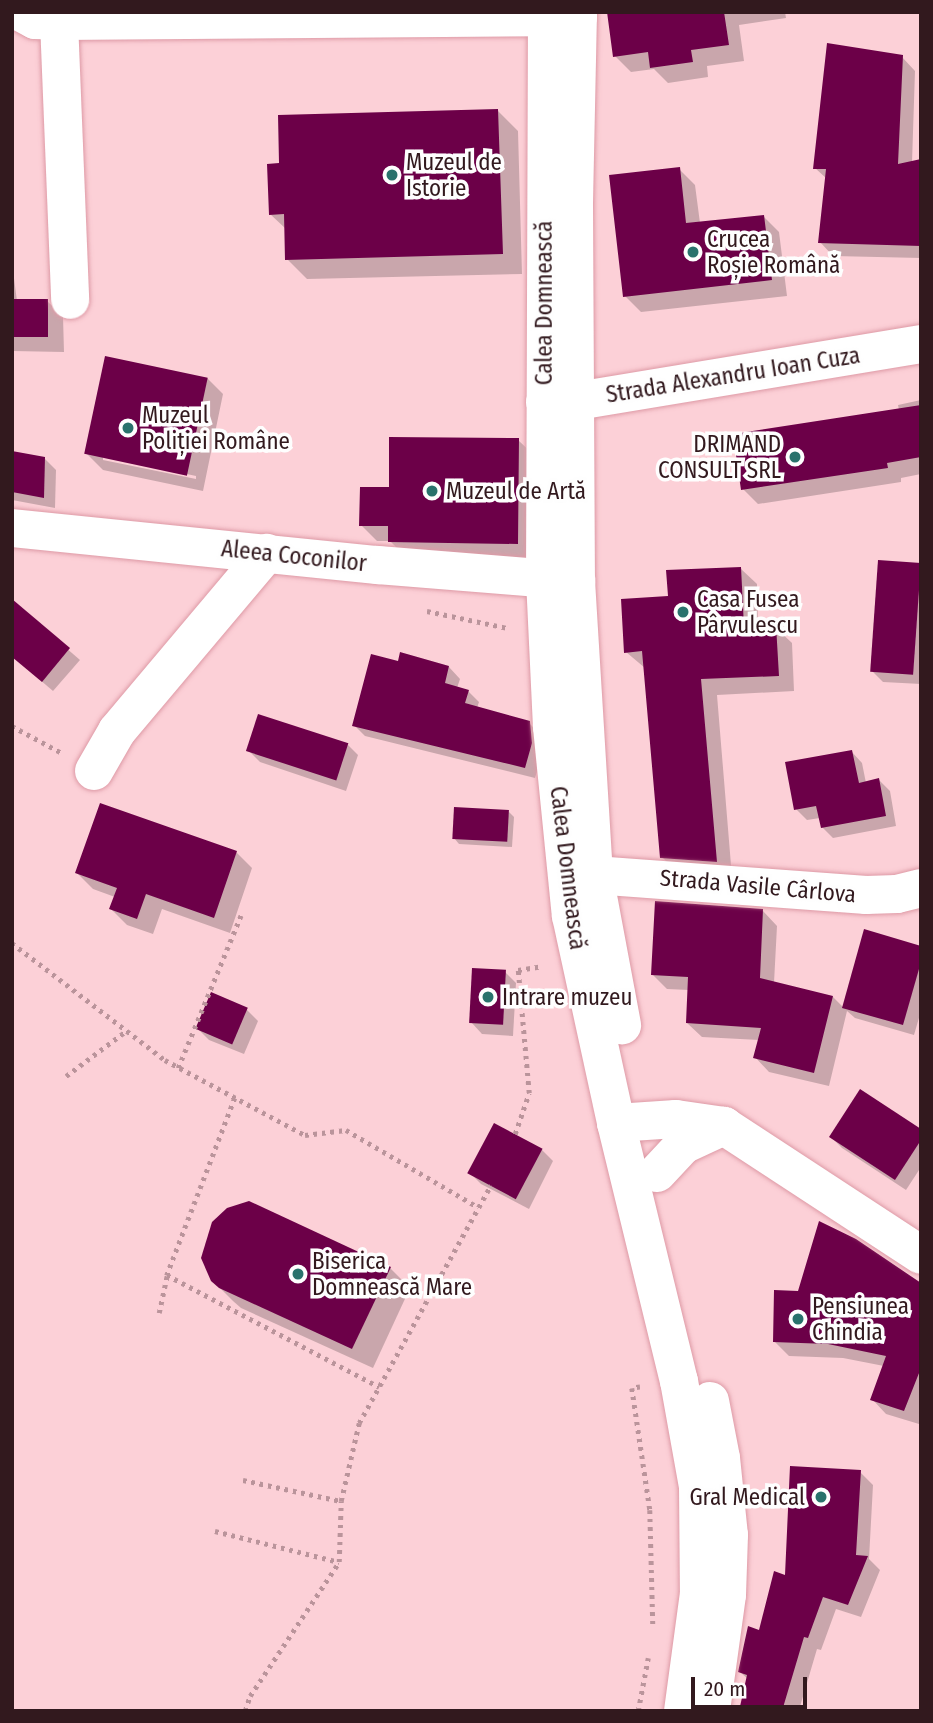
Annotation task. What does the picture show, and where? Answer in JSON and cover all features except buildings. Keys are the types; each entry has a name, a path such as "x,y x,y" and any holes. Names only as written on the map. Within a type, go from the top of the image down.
{"main road":[{"path":"70,300 29,16 562,15"},
{"name":"Calea Domnească","path":"562,15 561,580 565,874 580,960 630,1122 657,1173 705,1379 726,1494 729,1535 727,1595 711,1711"},
{"name":"Strada Alexandru Ioan Cuza","path":"561,401 921,344"},
{"name":"Aleea Coconilor","path":"12,528 561,580"},
{"path":"94,771 117,731 267,553"},
{"name":"Calea Domnească","path":"561,580 594,875 630,1122 698,1487 699,1593 683,1711"},
{"name":"Strada Vasile Cârlova","path":"594,875 866,895 897,894 921,888"},
{"path":"630,1122 676,1119 724,1126 921,1255"},
{"path":"657,1173 664,1161 683,1146 724,1126"}],"path":[{"path":"423,610 517,629"},
{"path":"12,726 94,771"},
{"path":"178,1068 241,915"},
{"path":"12,943 178,1068 305,1135 346,1130 478,1207"},
{"path":"515,1134 529,1093 518,970 580,960"},
{"path":"66,1076 126,1031"},
{"path":"159,1313 167,1275 234,1098"},
{"path":"246,1711 250,1696 339,1562 341,1501 359,1423 491,1185"},
{"path":"167,1275 379,1387"},
{"path":"653,1629 650,1510 632,1388 679,1381"},
{"path":"243,1480 341,1501"},
{"path":"215,1531 339,1562"},
{"path":"638,1711 648,1656"}],"place":[{"name":"Muzeul de Istorie","path":"392,175"},
{"name":"Crucea Roșie Română","path":"693,252"},
{"name":"Muzeul Poliției Române","path":"128,428"},
{"name":"DRIMAND CONSULT SRL","path":"795,457"},
{"name":"Muzeul de Artă","path":"432,491"},
{"name":"Casa Fusea Pârvulescu","path":"683,612"},
{"name":"Intrare muzeu","path":"488,997"},
{"name":"Biserica Domnească Mare","path":"298,1274"},
{"name":"Pensiunea Chindia","path":"798,1319"},
{"name":"Gral Medical","path":"821,1497"}]}
